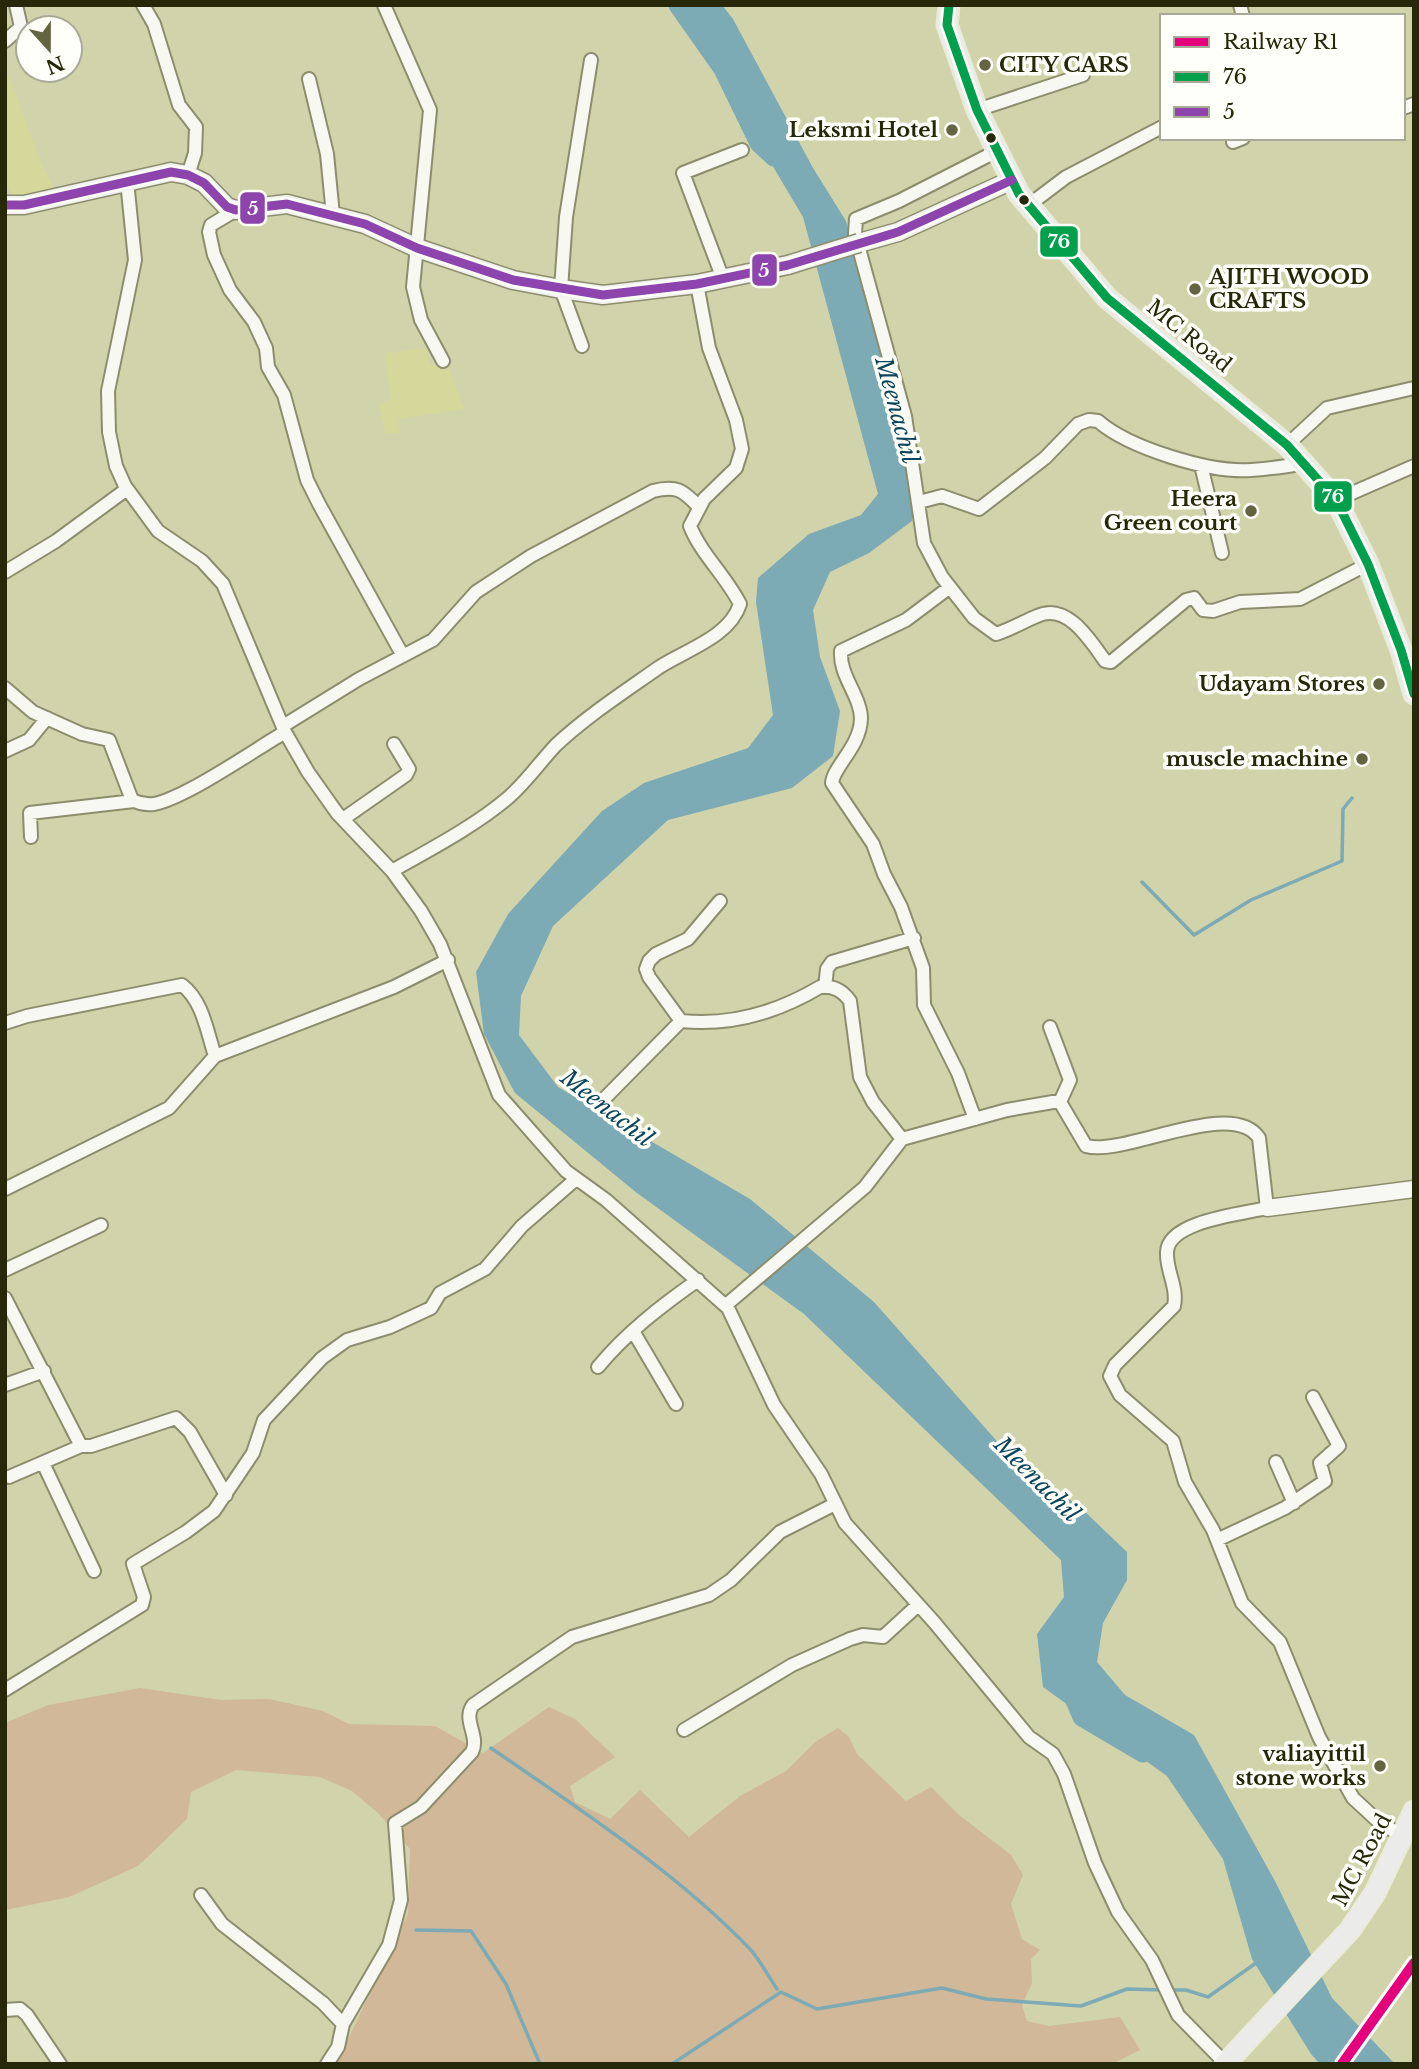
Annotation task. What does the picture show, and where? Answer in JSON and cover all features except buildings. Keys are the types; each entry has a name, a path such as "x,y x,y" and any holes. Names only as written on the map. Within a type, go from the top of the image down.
{"main road":[{"name":"MC Road","path":"949,5 947,25 977,110 1012,180 1029,205 1107,298 1287,444 1335,500 1368,564 1401,650 1414,694"},
{"path":"5,205 24,205 172,172 188,175 204,183 227,206 236,210 287,204 365,224 417,248 513,280 603,295 697,284 789,265 898,232 1012,180"},
{"name":"MC Road","path":"1225,2063 1350,1930 1375,1893 1414,1811"}],"street":[{"path":"5,41 21,27 16,5"},
{"path":"143,5 155,24 179,105 196,127 195,153 188,175"},
{"path":"384,5 430,110 413,287 415,305 443,361"},
{"path":"582,346 561,289 566,217 592,60"},
{"path":"977,110 1083,75"},
{"path":"309,79 327,154 333,215"},
{"path":"1029,205 1066,177 1160,128"},
{"path":"723,279 683,173 742,150"},
{"path":"997,151 856,219 855,234 905,416 924,543 950,587 985,629 996,634 1039,614 1056,613 1075,623 1105,661 1111,662 1186,600 1194,598 1203,610 1213,611 1240,602 1300,600 1368,564"},
{"path":"127,181 135,260 108,391 109,432 116,466 127,489 158,531 202,561 223,584 284,729 308,772 343,819 392,871 421,911 448,960 499,1095 576,1179 606,1200 726,1305 775,1405 821,1474 835,1504 862,1545 918,1605 1029,1737 1053,1754 1109,1894 1188,2026 1225,2063"},
{"path":"236,210 211,225 209,232 214,255 230,289 254,322 266,348 268,367 284,395 307,480 318,504 403,656"},
{"path":"392,871 454,835 509,797 555,747 583,722 663,665 692,650 736,616 740,604 732,586 696,541 690,526 699,507 736,468 742,449 736,420 709,348 697,284"},
{"path":"1287,444 1327,408 1414,388"},
{"path":"919,502 942,496 979,509 1045,458 1078,424 1089,420 1098,421 1147,449 1201,465 1249,471 1306,463"},
{"path":"1201,465 1222,553"},
{"path":"1335,500 1414,466"},
{"path":"31,837 30,813 134,801 153,804 188,789 433,640 476,592 520,563 653,491 672,486 684,491 699,507"},
{"path":"5,572 56,541 127,489"},
{"path":"950,587 906,620 841,652 840,662 861,717 858,737 844,763 832,776 832,783 873,844 914,938 923,968 924,1005 958,1073 975,1119"},
{"path":"5,688 33,712 82,734 109,740 134,801"},
{"path":"5,751 29,740 47,718"},
{"path":"343,819 406,775 409,769 394,744"},
{"path":"681,1021 646,969 656,954 688,939 720,901"},
{"path":"825,987 827,969 832,962 914,938"},
{"path":"5,1189 169,1108 215,1056 394,988 448,960"},
{"path":"5,1023 27,1016 182,985 191,992 200,1009 215,1056"},
{"path":"603,1100 681,1021 730,1021 769,1012 825,987 843,992 850,1001 860,1077 873,1102 902,1139"},
{"path":"1050,1027 1070,1080 1060,1102"},
{"path":"726,1305 806,1235 836,1215 865,1187 902,1139 1036,1103 1060,1102"},
{"path":"1060,1102 1086,1146 1099,1150 1171,1130 1202,1126 1232,1125 1255,1132 1259,1138 1267,1208"},
{"path":"5,1690 142,1605 144,1597 133,1564 187,1532 214,1511 253,1452 264,1420 322,1358 347,1340 390,1326 431,1308 440,1293 485,1269 522,1226 576,1179"},
{"path":"1403,1836 1380,1823 1353,1798 1319,1737 1280,1642 1242,1602 1201,1505 1185,1482 1173,1441 1120,1395 1110,1376 1115,1365 1174,1306 1176,1295 1167,1249 1175,1233 1191,1225 1267,1208 1414,1189"},
{"path":"5,1270 101,1225"},
{"path":"598,1367 632,1331 698,1280"},
{"path":"5,1298 81,1446"},
{"path":"632,1331 676,1404"},
{"path":"5,1385 44,1371"},
{"path":"1217,1540 1247,1528 1294,1503 1325,1482 1320,1463 1339,1446 1313,1397"},
{"path":"9,1477 81,1446 91,1446 176,1418 190,1433 226,1495"},
{"path":"1276,1462 1294,1503"},
{"path":"43,1463 94,1571"},
{"path":"327,2064 338,2048 343,2024 388,1945 401,1900 395,1823 421,1807 472,1752 475,1742 468,1717 473,1705 572,1637 709,1595 731,1580 780,1532 835,1504"},
{"path":"684,1730 792,1665 863,1635 883,1637 918,1605"},
{"path":"201,1895 222,1924 323,2003 343,2024"},
{"path":"5,2010 20,2009 27,2015 60,2064"}],"shaded area":[{"path":"5,66 41,162 56,193 14,200 5,178"},
{"path":"426,348 430,365 449,367 464,409 398,419 399,433 385,433 379,404 391,399 385,353"},
{"path":"140,1688 221,1700 269,1699 323,1711 349,1724 435,1726 483,1753 549,1707 575,1719 615,1757 570,1786 575,1802 610,1819 640,1790 689,1837 740,1796 786,1771 815,1742 838,1728 849,1737 857,1754 906,1801 931,1787 959,1815 1011,1855 1023,1875 1011,1904 1022,1939 1040,1950 1031,1959 1032,1983 1022,2005 1027,2021 1049,2026 1120,2017 1140,2050 1112,2064 336,2064 408,1914 410,1849 378,1813 352,1791 320,1777 236,1770 191,1792 187,1819 138,1866 69,1897 5,1910 5,1723 48,1705"}],"water":[{"path":"673,5 722,5 733,19 813,168 846,221 916,495 912,521 869,553 830,572 813,610 820,657 840,711 833,756 792,788 668,820 553,926 521,996 519,1035 558,1087 750,1199 874,1302 1010,1456 1081,1508 1127,1552 1127,1580 1103,1623 1097,1662 1125,1695 1194,1735 1276,1883 1332,1998 1395,2064 1320,2064 1311,2054 1252,1959 1223,1859 1167,1776 1043,1687 1037,1634 1064,1597 1061,1560 804,1314 637,1193 515,1093 484,1034 476,972 508,914 602,811 644,783 748,748 773,715 756,602 758,578 809,534 861,515 878,494 803,217 759,143 723,69"}],"waterway":[{"name":"Meenachil","path":"678,5 723,69 759,143 774,157"},
{"path":"1142,882 1194,935 1251,900 1342,861 1343,809 1352,798"},
{"name":"Meenachil","path":"1071,1691 1082,1717 1143,1753"},
{"path":"491,1748 625,1842 691,1894 750,1949 777,1989"},
{"path":"416,1930 471,1931 506,1984 540,2064"},
{"path":"1171,1990 1186,1990 1208,1997 1256,1963"},
{"path":"672,2064 781,1992 817,2009 942,1988 986,1999 1081,2006 1127,1989 1163,1990"}],"railway":[{"path":"1342,2064 1414,1963"}],"rail line":[{"name":"R1","path":"1342,2064 1414,1963"}],"transit line":[{"name":"76","path":"949,5 947,25 977,110 1019,194 1107,298 1287,445 1336,500 1368,564 1401,650 1414,694"},
{"name":"5","path":"5,205 24,205 171,172 188,175 204,183 227,207 236,210 287,204 365,224 417,248 513,280 603,295 697,284 788,265 898,232 1012,180"}],"place":[{"name":"CITY CARS","path":"985,65"},
{"name":"Leksmi Hotel","path":"952,130"},
{"name":"AJITH WOOD CRAFTS","path":"1195,289"},
{"name":"Heera Green court","path":"1251,511"},
{"name":"Udayam Stores","path":"1379,684"},
{"name":"muscle machine","path":"1362,759"},
{"name":"valiayittil stone works","path":"1380,1766"}]}
